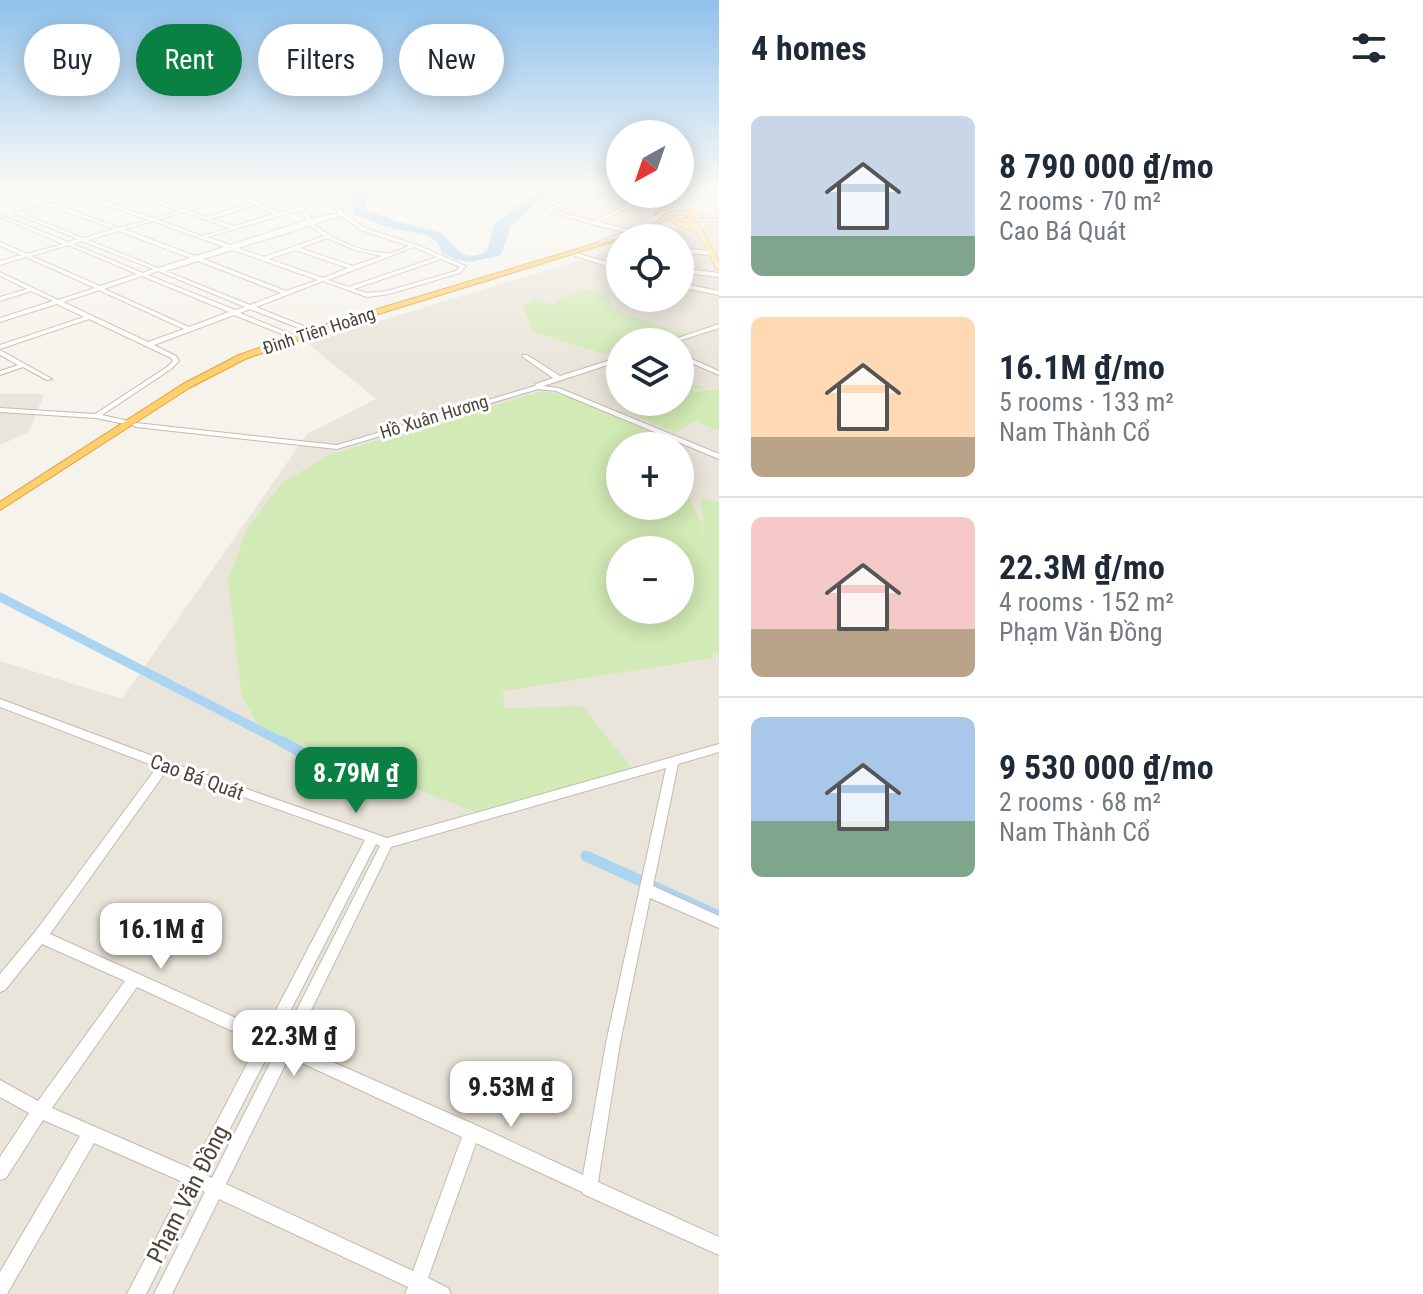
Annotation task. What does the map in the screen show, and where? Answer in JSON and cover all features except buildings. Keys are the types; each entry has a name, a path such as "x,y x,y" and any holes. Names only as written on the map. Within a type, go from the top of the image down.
{"highway":[{"name":"Đinh Tiên Hoàng","path":"0,507 216,369 314,332 594,245"},
{"name":"Đinh Tiên Hoàng","path":"0,515 131,424 246,360 606,246"}],"main road":[{"path":"705,245 719,268"}],"street":[{"path":"3,245 188,329"},
{"path":"0,263 60,245"},
{"path":"68,245 296,338"},
{"path":"96,245 247,308 314,332"},
{"path":"163,245 286,293"},
{"path":"150,344 188,329 234,313 286,293 321,280 353,268 415,246 463,266 458,272 380,295 348,289 321,280 225,245"},
{"path":"0,322 240,245"},
{"path":"264,259 302,245"},
{"path":"356,245 387,256"},
{"path":"694,250 719,247"},
{"path":"294,248 353,268"},
{"path":"577,255 606,264"},
{"path":"348,289 442,257"},
{"path":"694,272 719,275"},
{"path":"0,274 150,344 176,361 96,416"},
{"path":"694,288 719,293"},
{"path":"0,299 32,289"},
{"path":"0,350 89,317"},
{"path":"287,323 324,325 349,321"},
{"path":"266,348 274,337 267,326"},
{"path":"694,334 719,326"},
{"path":"0,350 49,379"},
{"path":"525,356 558,378"},
{"path":"694,362 719,373"},
{"path":"529,388 606,363"},
{"path":"0,373 24,365"},
{"name":"Hồ Xuân Hương","path":"0,410 96,416 131,424 337,447 529,388 557,389 719,457"},
{"name":"Cao Bá Quát","path":"0,703 380,841"},
{"path":"380,841 719,748"},
{"path":"589,1188 613,1043 673,760"},
{"path":"0,985 40,936 165,765"},
{"name":"Phạm Văn Đồng","path":"136,1294 324,929 380,841"},
{"name":"Phạm Văn Đồng","path":"163,1294 287,1047 340,936 380,841"},
{"path":"648,885 719,922"},
{"path":"324,929 340,936"},
{"path":"40,936 719,1246"},
{"path":"0,1172 134,980"},
{"path":"0,1088 40,1111 196,1179 416,1288 442,1294"},
{"path":"416,1288 472,1132"},
{"path":"0,1289 90,1134"}],"shaded area":[{"path":"694,245 719,245 719,1294 0,1294 0,661 122,699 307,434 376,399 307,343 606,252 606,312 694,312"},
{"path":"0,394 44,394 29,432 0,445"}],"green space":[{"path":"586,289 606,296 606,312 622,312 666,328 606,328 606,355 533,332 523,306 537,299 554,306 557,300"},
{"path":"719,389 719,431 695,421 676,432 636,416 694,416 694,391"},
{"path":"543,391 568,397 606,413 606,416 650,432 606,432 606,520 694,520 694,508 702,524 705,551 701,498 719,502 719,654 713,652 713,658 503,691 504,708 582,706 636,773 480,814 260,728 242,697 228,581 248,527 282,483 329,455"}],"water":[{"path":"439,245 453,245 472,256 487,251 488,245 504,245 501,255 471,262 442,253"}],"waterway":[{"path":"0,597 284,743"},
{"path":"281,741 301,752"},
{"path":"586,856 719,916"}]}
